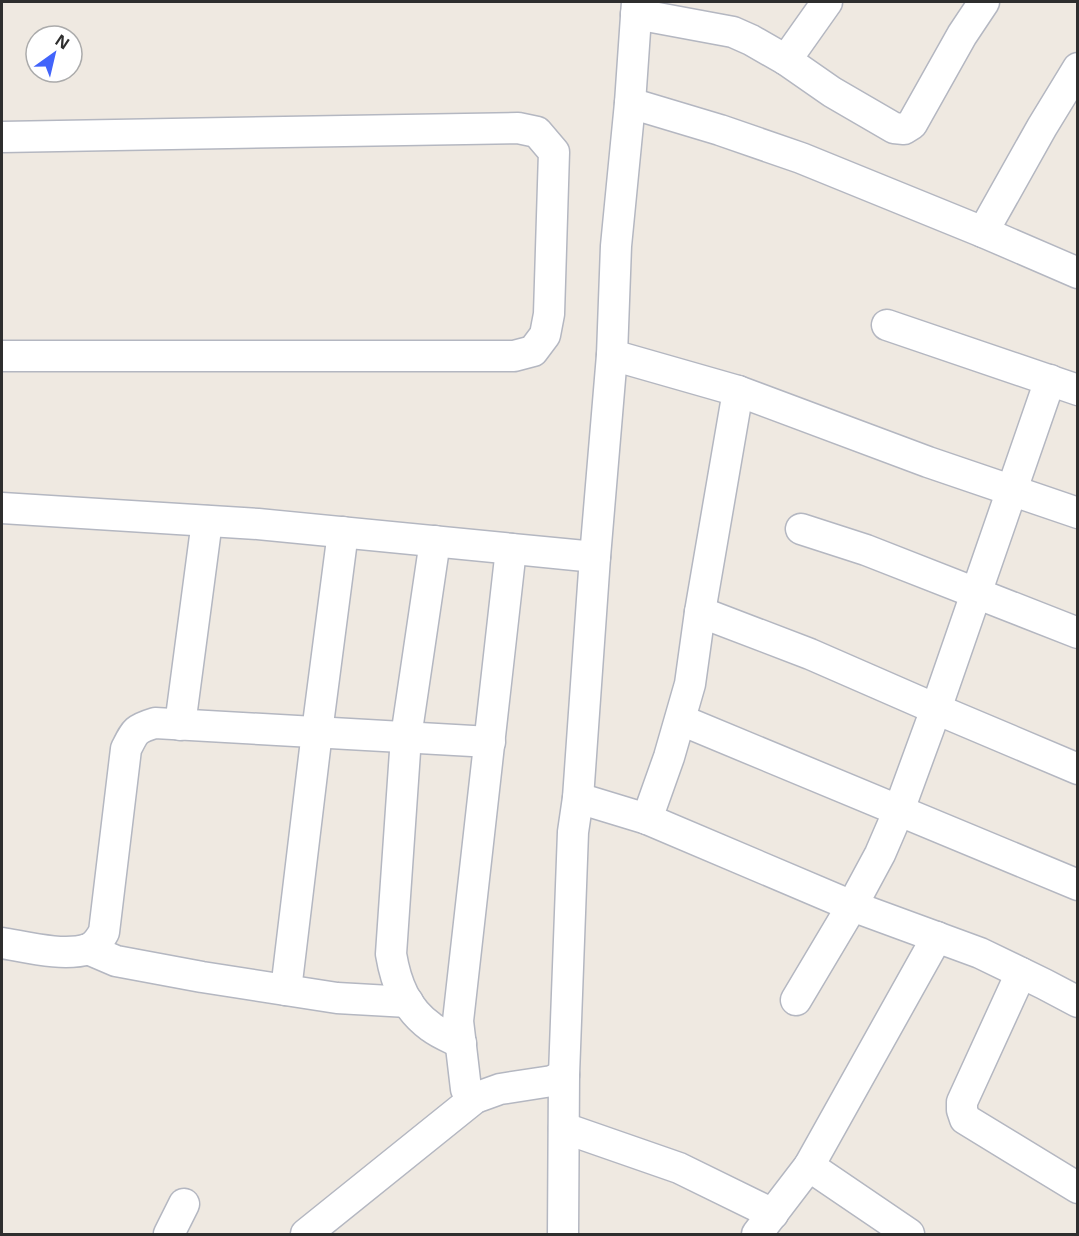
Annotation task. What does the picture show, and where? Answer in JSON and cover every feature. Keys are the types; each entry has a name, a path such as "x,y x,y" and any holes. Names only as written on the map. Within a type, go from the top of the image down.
{"street":[{"path":"786,60 827,2"},
{"path":"562,1234 564,1076 573,832 578,798 612,355 616,246 637,8 733,32 751,40 786,60 864,112 894,128 904,129 912,124 962,35 984,2"},
{"path":"983,232 1077,68"},
{"path":"630,103 720,130 801,158 1077,273"},
{"path":"2,137 518,128 537,132 554,152 549,314 545,335 533,351 514,356 2,356"},
{"path":"887,325 1077,390"},
{"path":"612,355 738,391 928,462 1077,513"},
{"path":"796,1000 852,906 880,854 899,810 1050,380"},
{"path":"647,819 681,720 690,684 738,391"},
{"path":"2,508 343,532 595,557"},
{"path":"180,725 207,521"},
{"path":"801,529 866,550 1077,633"},
{"path":"286,990 343,532"},
{"path":"435,541 406,737 391,954 400,990 415,1014 432,1028 461,1043"},
{"path":"475,1098 466,1089 458,1021 511,549"},
{"path":"700,612 810,654 1077,770"},
{"path":"681,720 1077,885"},
{"path":"2,943 62,952 88,949 99,941 104,932 126,749 134,732 142,727 155,723 490,742"},
{"path":"578,798 647,819 852,906 980,953 1077,1002"},
{"path":"564,1128 679,1168 765,1224 809,1166 937,937"},
{"path":"88,949 116,961 202,977 337,998 408,1002"},
{"path":"1021,973 962,1102 962,1110 965,1119 1077,1188"},
{"path":"306,1234 475,1098 500,1089 552,1081 564,1076"},
{"path":"809,1166 909,1234"},
{"path":"169,1234 184,1204"}]}
